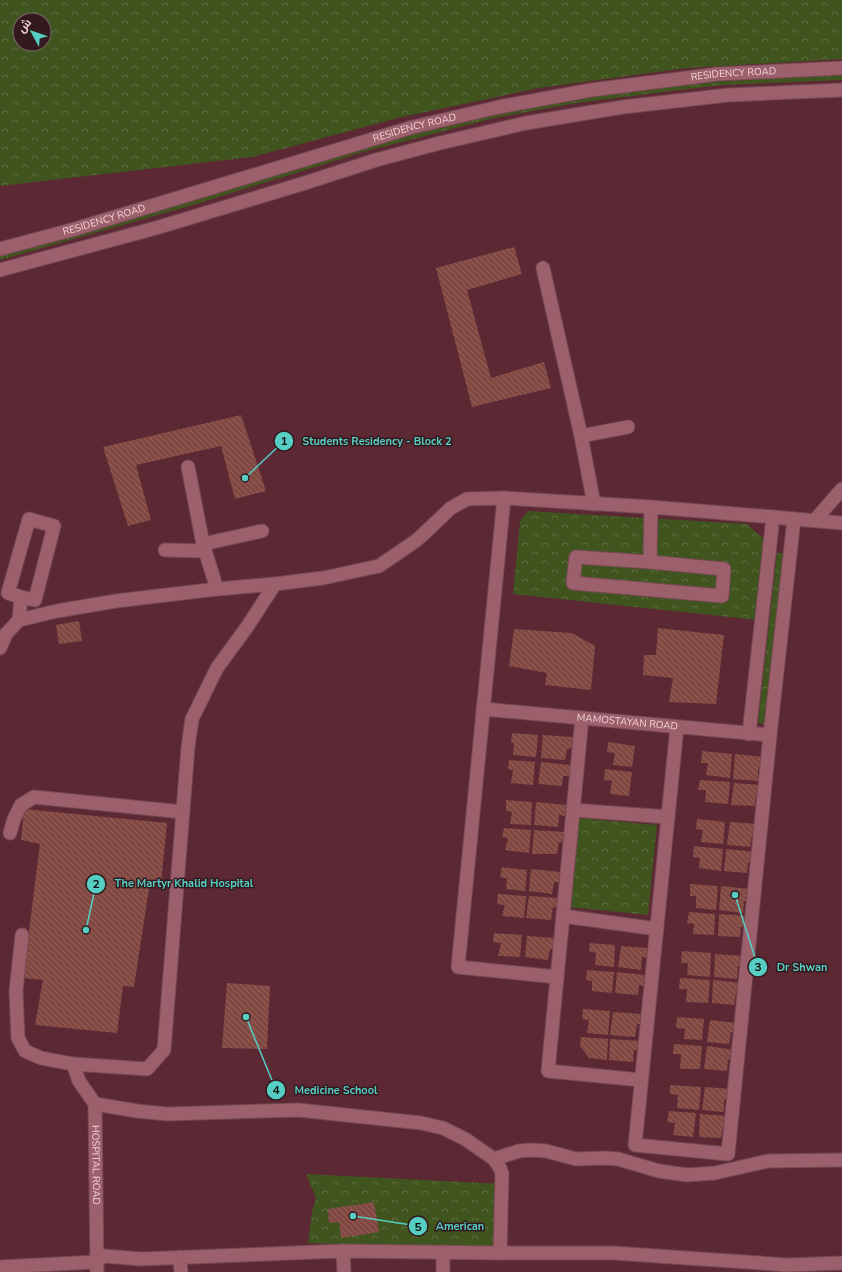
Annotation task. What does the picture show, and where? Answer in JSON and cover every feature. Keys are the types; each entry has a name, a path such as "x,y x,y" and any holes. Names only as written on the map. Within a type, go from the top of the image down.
{"street":[{"name":"RESIDENCY ROAD","path":"0,249 75,229 413,127 499,107 591,90 718,74 842,68"},
{"name":"RESIDENCY ROAD","path":"0,270 156,228 376,160 526,123 623,107 728,95 842,90"},
{"path":"543,268 581,436 594,504"},
{"path":"581,436 628,427"},
{"path":"188,467 204,547 217,589"},
{"path":"814,520 842,489"},
{"path":"504,498 458,967 557,977"},
{"path":"0,648 3,635 19,620 57,611 116,601 323,578 379,566 417,540 451,508 467,499 504,498 651,507 842,523"},
{"path":"650,562 651,507"},
{"path":"749,734 773,517"},
{"path":"29,519 54,526 35,600 21,597 8,593 29,519"},
{"path":"677,727 635,1145 728,1154 770,736 794,519"},
{"path":"166,550 204,547 262,531"},
{"path":"576,557 650,562 724,569 722,596 573,583 576,557"},
{"path":"22,935 16,991 18,1038 25,1051 41,1058 73,1064 147,1068 164,1050 188,747 192,719 217,668 247,627 275,584"},
{"path":"19,620 21,597"},
{"name":"MAMOSTAYAN ROAD","path":"483,709 770,736"},
{"path":"582,718 548,1070 641,1080"},
{"path":"10,833 14,819 21,805 34,797 183,812"},
{"path":"573,810 668,817"},
{"path":"563,916 657,929"},
{"path":"73,1064 79,1081 94,1104 167,1114 298,1110 421,1123 454,1133 494,1159 500,1168 502,1174 500,1253"},
{"name":"HOSPITAL ROAD","path":"94,1104 97,1267"},
{"path":"494,1159 519,1151 531,1150 576,1159 618,1159 659,1171 687,1175 715,1173 768,1161 842,1160"},
{"path":"0,1267 97,1267 104,1256 128,1259 343,1250 500,1253 613,1253 789,1269 842,1263"},
{"path":"343,1250 344,1272"},
{"path":"443,1252 443,1272"},
{"path":"180,1257 181,1272"}],"green space":[{"path":"0,0 842,0 842,59 687,68 539,88 402,117 252,157 0,186"},
{"path":"842,74 842,80 722,85 576,103 494,118 363,152 196,204 0,260 0,251 325,154 502,109 718,79"},
{"path":"528,511 747,524 766,541 758,620 513,594 520,521"},
{"path":"777,553 786,553 766,724 758,723"},
{"path":"578,818 657,825 648,915 568,907"},
{"path":"306,1174 503,1184 506,1250 308,1243 312,1212 316,1198"}],"building":[{"path":"514,247 522,274 467,290 491,378 544,362 551,388 472,407 436,268"},
{"path":"241,415 266,491 235,499 221,446 136,465 151,520 128,526 103,447"},
{"path":"79,621 82,641 59,644 56,625"},
{"path":"658,628 724,635 716,704 669,702 673,678 643,675 644,655 656,655"},
{"path":"514,629 572,633 595,646 591,690 545,685 547,673 509,666"},
{"path":"512,733 538,735 536,757 513,755 514,743 511,743"},
{"path":"543,735 573,737 572,748 567,749 565,760 541,758"},
{"path":"608,742 635,746 632,767 613,765 615,753 607,752"},
{"path":"702,751 732,754 730,778 706,775 708,763 701,763"},
{"path":"735,754 765,757 763,769 758,769 758,781 733,779"},
{"path":"509,760 535,762 533,785 511,783 513,770 508,769"},
{"path":"541,762 570,765 570,776 563,776 562,786 538,784"},
{"path":"605,769 632,772 629,796 610,794 612,781 604,780"},
{"path":"700,780 730,782 728,804 705,802 706,790 698,790"},
{"path":"734,783 762,785 761,796 756,796 755,806 731,805"},
{"path":"506,800 532,802 531,825 510,824 512,812 506,811"},
{"path":"536,802 567,805 565,816 559,815 558,827 534,825"},
{"path":"24,809 167,823 161,883 150,882 134,987 123,986 117,1033 35,1025 43,980 23,978 40,844 21,840"},
{"path":"697,819 725,822 723,844 701,842 703,830 696,829"},
{"path":"730,822 758,824 757,835 752,835 750,847 727,845"},
{"path":"504,828 531,830 529,853 505,850 508,838 502,837"},
{"path":"534,830 565,832 564,843 559,842 557,854 532,854"},
{"path":"694,846 723,849 721,871 699,868 700,858 693,857"},
{"path":"726,849 755,852 754,863 748,862 747,873 724,871"},
{"path":"502,867 527,870 525,891 506,889 507,878 500,877"},
{"path":"531,869 561,872 560,882 554,882 552,894 529,891"},
{"path":"690,884 718,886 716,910 696,908 696,896 690,896"},
{"path":"721,886 750,889 750,901 744,901 743,913 719,910"},
{"path":"498,894 526,896 524,918 502,916 505,905 497,904"},
{"path":"529,896 559,898 558,908 553,907 551,920 526,918"},
{"path":"689,912 715,914 714,935 693,934 694,924 687,923"},
{"path":"719,914 749,916 748,927 741,927 740,937 718,936"},
{"path":"494,933 522,935 520,957 498,956 501,943 493,942"},
{"path":"527,936 556,938 555,949 550,949 548,960 525,957"},
{"path":"590,943 615,945 614,967 595,965 596,953 589,951"},
{"path":"621,946 648,948 648,958 642,957 641,970 618,967"},
{"path":"682,951 711,953 710,977 687,975 688,963 681,963"},
{"path":"715,954 745,956 744,966 738,966 737,979 714,977"},
{"path":"587,970 614,972 612,993 592,991 592,981 586,980"},
{"path":"617,972 645,975 644,986 639,985 638,995 615,993"},
{"path":"680,978 710,980 708,1003 686,1002 687,989 679,989"},
{"path":"713,980 742,983 741,993 736,993 734,1005 712,1003"},
{"path":"227,983 270,986 267,1049 222,1048"},
{"path":"583,1009 610,1011 608,1035 587,1033 589,1020 582,1019"},
{"path":"613,1012 642,1014 641,1024 637,1024 635,1037 610,1035"},
{"path":"677,1017 704,1019 702,1040 684,1039 685,1029 676,1028"},
{"path":"710,1020 737,1023 736,1032 731,1032 729,1044 707,1042"},
{"path":"581,1037 608,1039 607,1060 589,1058 580,1046"},
{"path":"610,1039 641,1041 640,1051 634,1050 633,1062 609,1060"},
{"path":"674,1044 702,1046 700,1069 680,1069 681,1054 673,1054"},
{"path":"707,1046 735,1050 734,1060 728,1059 727,1071 704,1069"},
{"path":"670,1085 701,1087 699,1110 677,1108 678,1095 670,1094"},
{"path":"705,1087 732,1089 730,1100 724,1100 724,1112 702,1110"},
{"path":"669,1111 696,1113 693,1137 673,1135 675,1123 667,1122"},
{"path":"700,1114 729,1116 728,1127 723,1127 721,1138 699,1137"},
{"path":"374,1202 379,1232 341,1238 339,1222 329,1223 328,1209"}],"place":[{"name":"Students Residency - Block 2","path":"245,478"},
{"name":"Dr Shwan","path":"735,895"},
{"name":"The Martyr Khalid Hospital","path":"86,930"},
{"name":"Medicine School","path":"246,1017"},
{"name":"American","path":"353,1216"}]}
